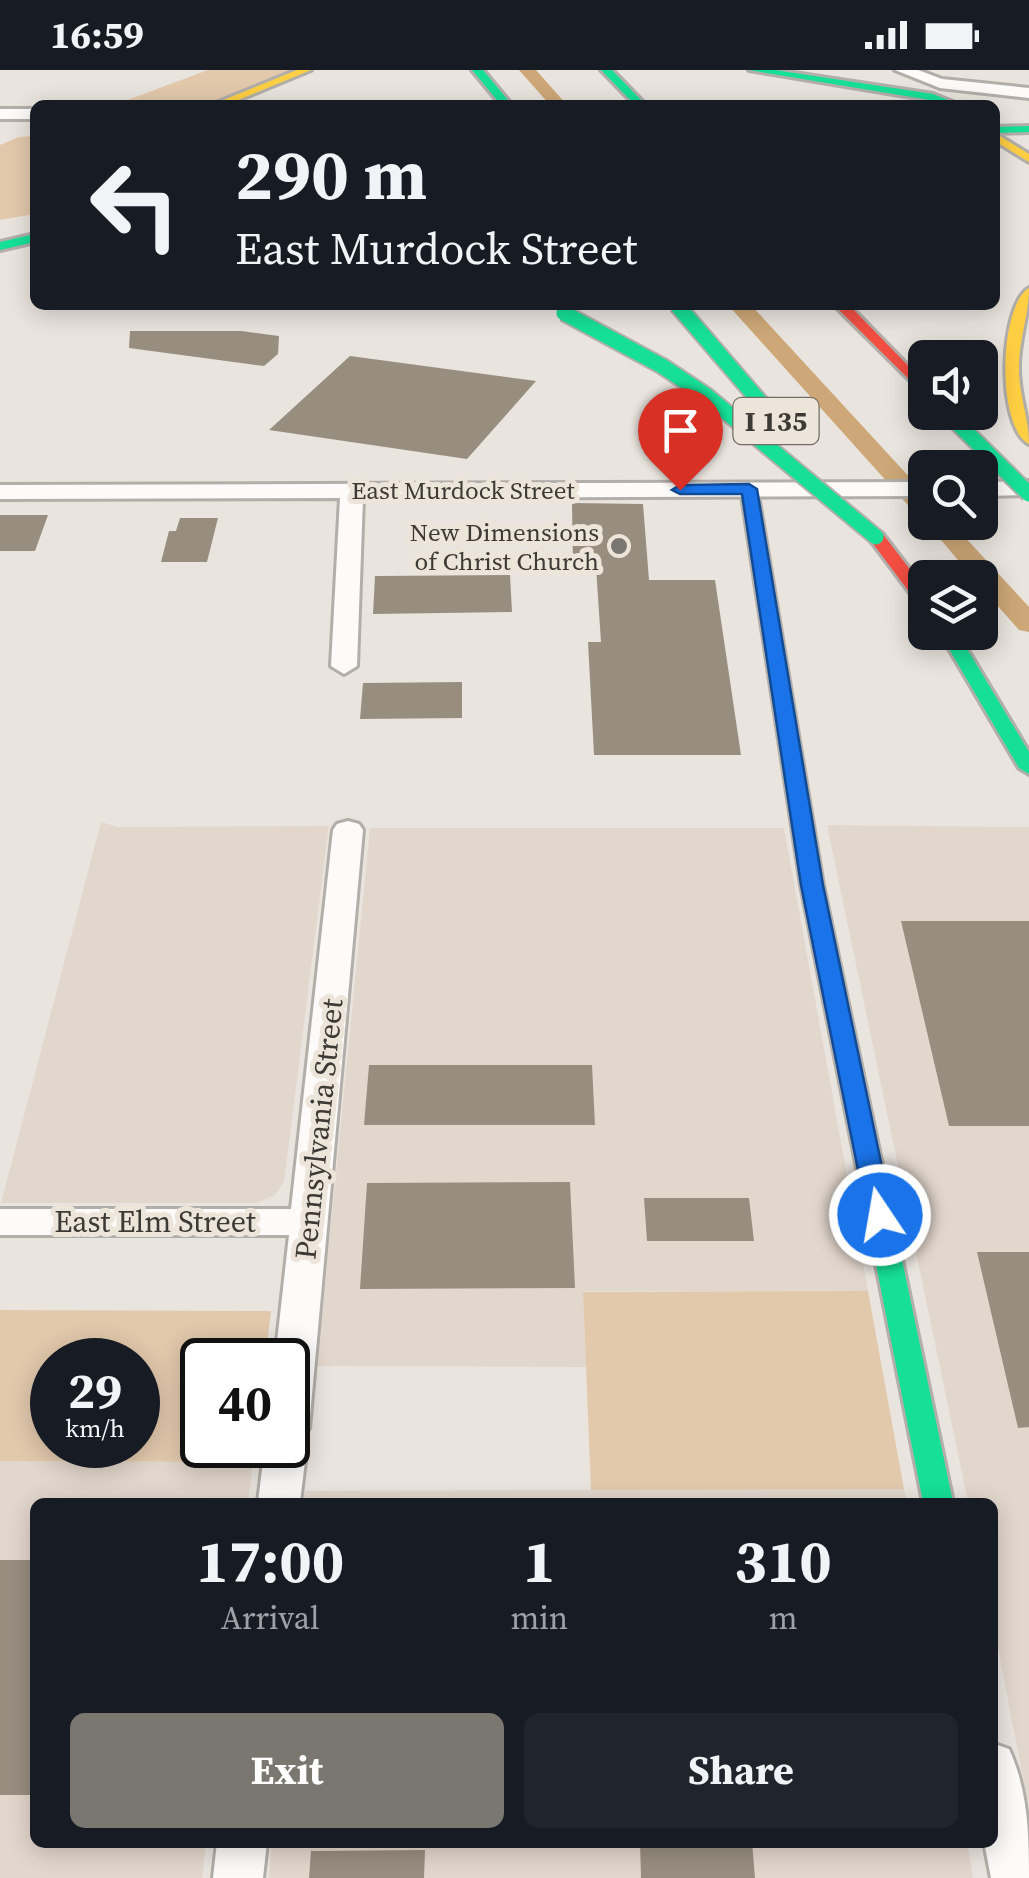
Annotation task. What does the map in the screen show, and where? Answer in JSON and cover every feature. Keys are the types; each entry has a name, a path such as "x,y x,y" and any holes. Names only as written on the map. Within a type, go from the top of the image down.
{"main road":[{"path":"229,100 306,70"},
{"path":"477,70 503,100"},
{"path":"606,70 636,100"},
{"path":"754,70 942,100"},
{"path":"1000,112 1029,112"},
{"path":"1000,132 1029,129"},
{"path":"1000,137 1029,158"},
{"path":"0,226 30,220"},
{"path":"0,246 30,239"},
{"path":"1029,292 1008,348 1007,370 1020,423 1029,440"},
{"path":"557,310 662,366 707,396 876,537"},
{"name":"I 135","path":"681,310 908,579"},
{"path":"847,310 908,373"},
{"path":"964,430 1024,490"},
{"path":"749,489 812,885 937,1498"},
{"path":"960,650 1029,768"},
{"path":"964,650 1029,726"}],"street":[{"path":"903,70 940,82 1029,94"},
{"path":"0,114 30,114"},
{"name":"East Murdock Street","path":"0,492 908,489"},
{"path":"998,489 1024,490"},
{"path":"344,666 352,490"},
{"name":"Pennsylvania Street","path":"298,1338 348,830"},
{"name":"East Elm Street","path":"0,1222 310,1222"},
{"path":"279,1498 283,1468"},
{"path":"998,1792 1016,1878"},
{"path":"238,1878 241,1848"}],"shaded area":[{"path":"208,70 295,70 216,100 127,100"},
{"path":"30,136 30,215 0,220 0,145"},
{"path":"101,822 118,827 329,826 284,1182 275,1195 257,1203 1,1203"},
{"path":"827,825 1029,827 1029,1810 998,1648 998,1498 967,1498"},
{"path":"370,828 784,828 868,1291 583,1291 586,1367 317,1366"},
{"path":"868,1291 904,1489 591,1490 583,1292"},
{"path":"0,1310 271,1311 268,1338 180,1338 180,1462 160,1462 160,1338 30,1338 30,1461 0,1461"},
{"path":"0,1461 30,1461 30,1468 160,1468 160,1462 180,1462 180,1468 252,1468 248,1498 30,1498 30,1848 205,1848 202,1878 0,1878"},
{"path":"904,1489 906,1498 304,1498 305,1491"},
{"path":"272,1848 968,1848 973,1878 269,1878"}],"building":[{"path":"130,331 241,331 279,336 278,354 264,366 129,348"},
{"path":"350,356 536,381 467,459 269,430"},
{"path":"572,503 643,504 649,580 715,580 741,755 594,755 588,642 601,642 596,567 573,567"},
{"path":"0,515 48,515 35,551 0,551"},
{"path":"180,518 218,518 207,562 161,562 169,531 176,531"},
{"path":"510,575 512,612 373,614 375,576"},
{"path":"462,682 462,718 360,719 363,683"},
{"path":"901,921 1029,921 1029,1126 949,1126"},
{"path":"369,1065 592,1065 595,1125 364,1125"},
{"path":"570,1182 575,1288 360,1289 367,1183"},
{"path":"644,1198 749,1198 754,1241 647,1241"},
{"path":"977,1252 1029,1252 1029,1427 1018,1428"},
{"path":"0,1560 30,1560 30,1795 0,1795"},
{"path":"640,1848 752,1848 755,1878 641,1878"},
{"path":"425,1850 424,1878 309,1878 311,1851"}],"waterway":[{"path":"527,70 554,100"},
{"path":"744,310 908,490"},
{"path":"953,540 1029,624"}],"traffic: fast":[{"path":"477,70 503,100"},
{"path":"606,70 636,100"},
{"path":"754,70 941,100"},
{"path":"1000,130 1029,129"},
{"path":"0,246 30,239"},
{"path":"681,310 773,417"},
{"path":"564,313 662,366 707,396 876,537"},
{"path":"964,430 1029,494"},
{"path":"749,489 812,885 937,1498"},
{"path":"959,650 1029,768"}],"traffic: slow":[{"path":"229,100 306,70"},
{"path":"1000,139 1029,159"},
{"path":"1029,292 1016,331 1011,366 1015,400 1029,439"}],"traffic: jam":[{"path":"846,310 908,374"},
{"path":"876,537 908,579"}],"place":[{"name":"New Dimensions of Christ Church","path":"619,546"}],"route":[{"path":"680,490 749,489 812,885 880,1215"}]}
